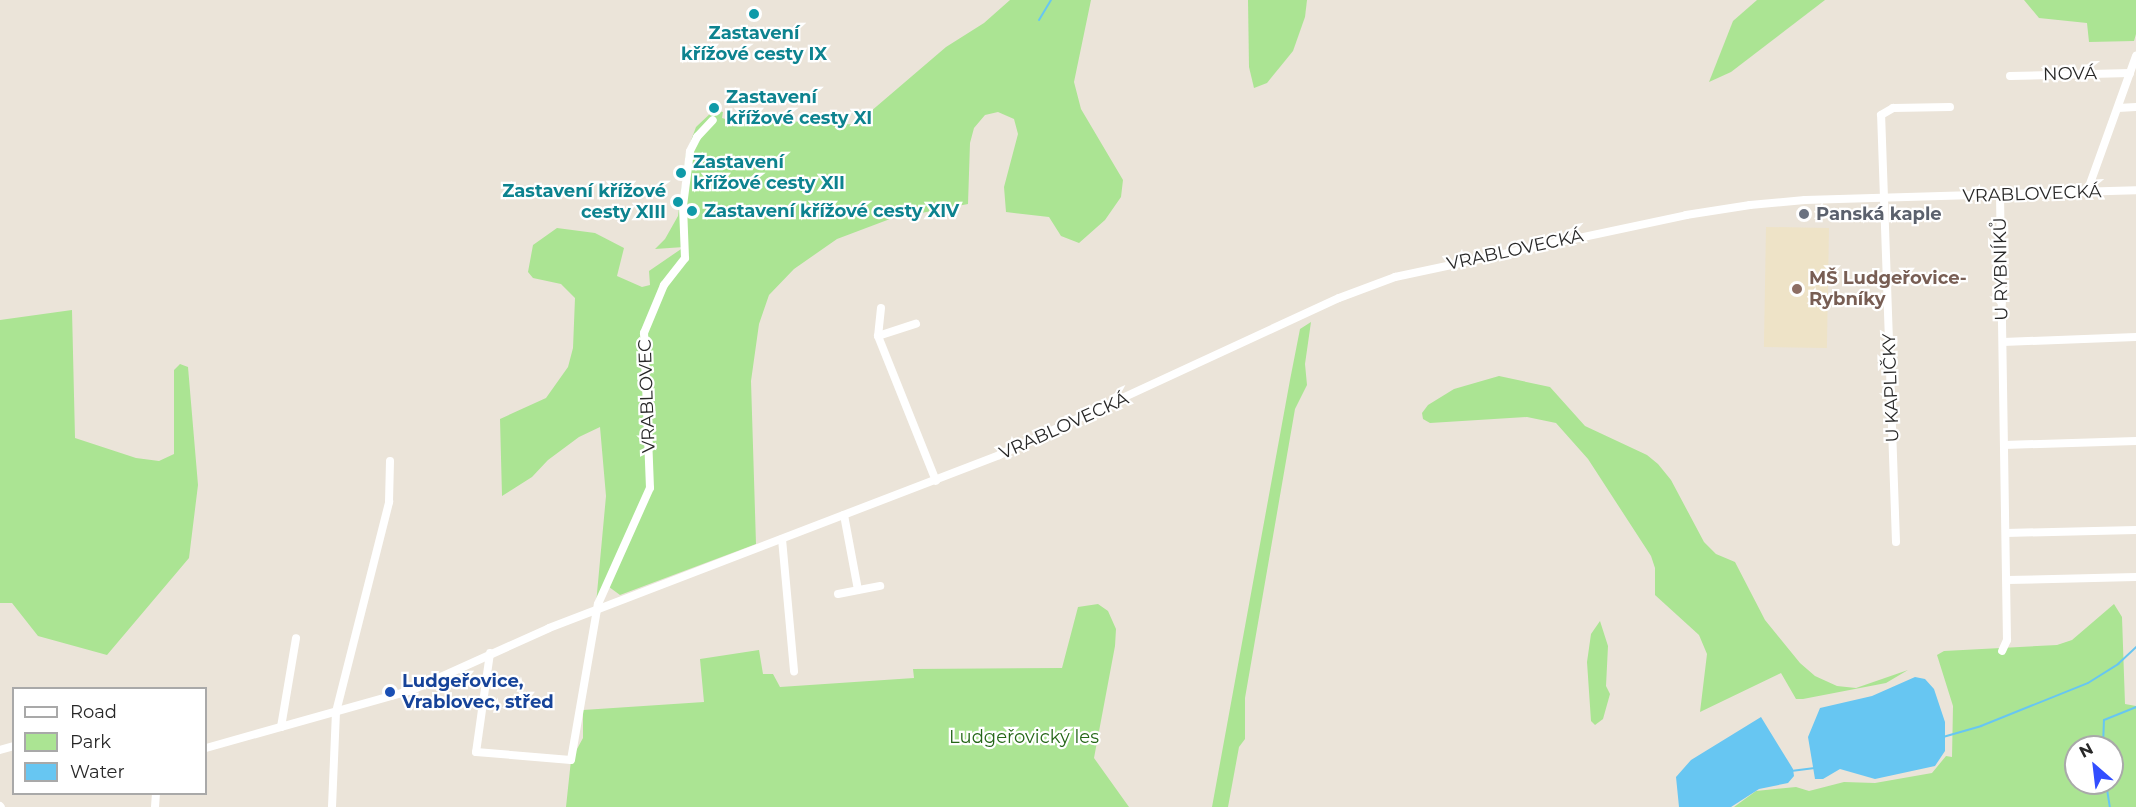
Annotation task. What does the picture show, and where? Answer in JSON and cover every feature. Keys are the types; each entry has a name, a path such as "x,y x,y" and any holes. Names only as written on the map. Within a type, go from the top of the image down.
{"street":[{"path":"2087,192 2136,56"},
{"name":"NOVÁ","path":"2010,76 2130,73"},
{"name":"U KAPLIČKY","path":"1896,542 1881,115 1893,108 1950,107"},
{"path":"2118,108 2136,107"},
{"name":"VRABLOVEC","path":"490,653 476,752 571,760 597,610 650,488 644,333 664,285 685,258 683,206 690,151 697,137 713,120"},
{"name":"VRABLOVECKÁ","path":"936,480 1107,408 1384,280 1705,211 1805,200 2136,190"},
{"name":"U RYBNÍKŮ","path":"2000,195 2007,580 2007,640 2002,651"},
{"path":"207,748 412,690 490,653 597,610 936,480 878,336 881,308"},
{"path":"878,336 916,324"},
{"name":"U RYBNÍKŮ","path":"2003,342 2136,337"},
{"path":"2004,445 2136,441"},
{"path":"332,807 336,712 388,502 390,461"},
{"path":"844,515 858,590"},
{"path":"2006,533 2136,530"},
{"path":"782,539 794,671"},
{"path":"2007,580 2136,577"},
{"path":"838,594 880,586"},
{"path":"281,727 296,638"}],"shaded area":[{"name":"MŠ Ludgeřovice- Rybníky","path":"1766,227 1829,228 1827,348 1764,347"}],"green space":[{"path":"1010,0 1091,0 1074,82 1081,109 1123,180 1121,197 1105,220 1079,243 1061,236 1049,217 1006,212 1004,187 1018,134 1014,119 998,112 985,115 974,128 970,143 968,204 890,219 837,239 794,269 769,295 759,324 751,381 756,544 620,595 605,584 596,604 606,496 600,427 579,437 548,460 532,477 502,496 500,419 546,398 568,367 573,348 575,298 561,284 533,278 528,272 533,245 557,228 595,233 624,248 617,276 642,287 650,285 649,271 684,247 655,249 665,239 678,216 686,154 696,127 714,110 723,112 722,118 741,124 809,121 813,115 823,125 856,124 946,47 984,23"},
{"path":"1248,0 1307,0 1305,17 1293,51 1267,83 1254,88 1249,67"},
{"path":"1757,0 1825,0 1731,72 1709,82 1733,21"},
{"path":"2024,0 2136,0 2134,41 2089,42 2087,23 2039,18"},
{"path":"72,310 75,438 136,458 159,461 174,454 174,370 180,364 188,367 198,485 189,558 107,655 38,636 12,603 0,603 0,320"},
{"path":"1311,322 1305,364 1307,385 1295,409 1245,698 1245,739 1239,747 1228,807 1212,807 1300,329"},
{"path":"1499,376 1550,387 1585,426 1647,455 1658,464 1671,480 1704,542 1716,554 1735,562 1765,620 1800,663 1815,676 1837,686 1856,688 1908,670 1886,683 1803,699 1796,699 1781,673 1700,712 1707,654 1699,635 1655,595 1655,568 1651,556 1588,459 1556,423 1527,417 1430,423 1423,419 1422,413 1428,405 1454,389"},
{"name":"Ludgeřovický les","path":"1098,604 1108,611 1116,629 1115,646 1094,758 1129,807 566,807 571,760 583,738 583,710 704,702 700,659 759,650 763,674 773,674 780,687 914,678 913,669 1062,668 1078,607"},
{"path":"2114,604 2122,617 2125,704 2136,706 2136,807 1734,807 1756,791 1796,787 1809,791 1844,782 1875,783 1932,773 1946,756 1952,757 1953,706 1937,655 1944,651 2057,645 2072,640"},
{"path":"1600,621 1608,646 1606,686 1610,694 1603,719 1595,725 1591,721 1587,662 1591,634"}],"water":[{"path":"1915,677 1925,679 1934,689 1945,722 1945,751 1935,766 1875,779 1840,769 1823,779 1815,779 1808,737 1820,708 1872,696"},
{"path":"1761,717 1793,769 1794,776 1788,783 1759,789 1731,807 1679,807 1676,777 1691,760"}],"waterway":[{"path":"1039,20 1051,0"},
{"path":"1943,737 1981,726 2088,683 2118,664 2136,647"},
{"path":"2103,735 2104,720 2136,707"},
{"path":"1791,771 1815,768"},
{"path":"2108,795 2110,807"}],"place":[{"name":"Zastavení křížové cesty IX","path":"754,14"},
{"name":"Zastavení křížové cesty XI","path":"714,108"},
{"name":"Zastavení křížové cesty XII","path":"681,173"},
{"name":"Zastavení křížové cesty XIII","path":"678,202"},
{"name":"Zastavení křížové cesty XIV","path":"692,211"},
{"name":"Panská kaple","path":"1804,214"},
{"name":"MŠ Ludgeřovice- Rybníky","path":"1797,289"},
{"name":"Ludgeřovice, Vrablovec, střed","path":"390,692"}]}
